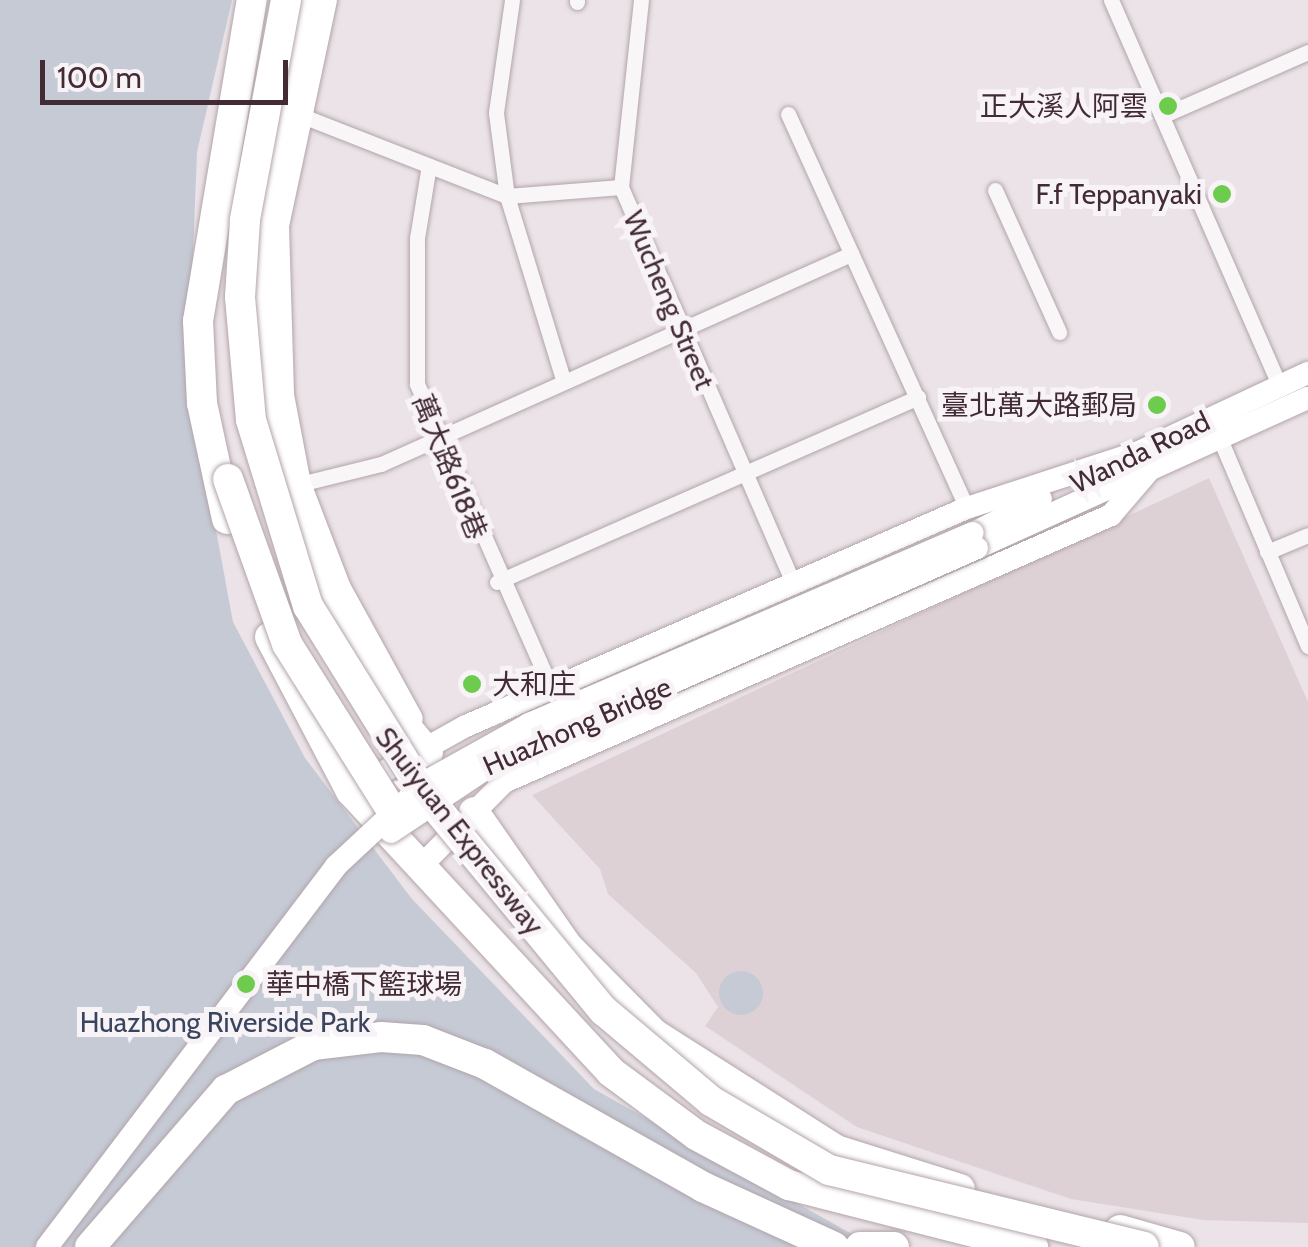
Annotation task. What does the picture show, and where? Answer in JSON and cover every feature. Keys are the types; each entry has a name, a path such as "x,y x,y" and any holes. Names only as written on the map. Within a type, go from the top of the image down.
{"highway":[{"path":"252,0 206,262 202,403 214,482 266,630 351,791 611,1072 696,1135 789,1185 828,1192"},
{"name":"Shuiyuan Expressway","path":"265,0 221,297 232,411 266,546 310,648 379,760 598,1031 698,1116 828,1192 1033,1247"},
{"name":"Shuiyuan Expressway","path":"286,0 246,220 240,297 251,420 308,606 414,778 604,1011 712,1102 829,1170 1144,1247"},
{"path":"309,0 260,216 262,382 282,485 326,597 381,697 428,753"},
{"path":"221,297 211,368 228,478 287,644 392,811"},
{"path":"474,812 567,946 669,1045 836,1150 1002,1203 1180,1247"},
{"path":"90,1247 203,1111 255,1072 344,1039 423,1040 542,1073"},
{"path":"423,1040 834,1247"},
{"path":"860,1247 894,1247"}],"main road":[{"path":"326,0 278,226 283,395 300,484 340,588 428,753 474,812"},
{"name":"Wanda Road","path":"976,540 1141,463 1308,373"},
{"name":"Wanda Road","path":"1141,463 1220,439 1308,398"},
{"path":"351,791 428,753 466,726 967,508 1141,463"},
{"path":"419,868 504,782 1111,514 1141,463"},
{"name":"Huazhong Bridge","path":"48,1247 336,866 392,811 452,763 529,724 976,540"},
{"name":"Huazhong Bridge","path":"66,1247 320,906 377,844 458,778 976,540"},
{"path":"466,726 456,753 472,778 504,782"}],"street":[{"name":"Wucheng Street","path":"641,0 622,187 677,329 746,472 794,584"},
{"path":"1111,0 1280,386"},
{"path":"510,6 496,113 507,196 563,379"},
{"path":"1162,116 1308,52"},
{"path":"788,114 967,508"},
{"path":"300,115 428,170 507,196 622,187"},
{"name":"萬大路618巷","path":"428,170 414,338 434,439 497,582 551,688"},
{"path":"995,190 1059,332"},
{"path":"300,484 434,439 851,254"},
{"path":"497,582 918,397"},
{"path":"1220,439 1308,646"},
{"path":"1268,552 1308,534"}],"shaded area":[{"path":"1209,478 1308,702 1308,1223 1203,1220 1071,1199 857,1127 705,1026 718,1007 696,973 608,894 600,869 532,795"}],"green space":[{"name":"Huazhong Riverside Park","path":"0,0 232,0 197,152 188,379 233,622 305,758 412,899 594,1089 875,1247 0,1247"},
{"path":"741,971 757,977 763,993 757,1009 741,1015 725,1009 719,993 725,977"}],"place":[{"name":"正大溪人阿雲","path":"1168,106"},
{"name":"F.f Teppanyaki","path":"1222,194"},
{"name":"臺北萬大路郵局","path":"1157,405"},
{"name":"大和庄","path":"472,684"},
{"name":"華中橋下籃球場","path":"246,984"}]}
